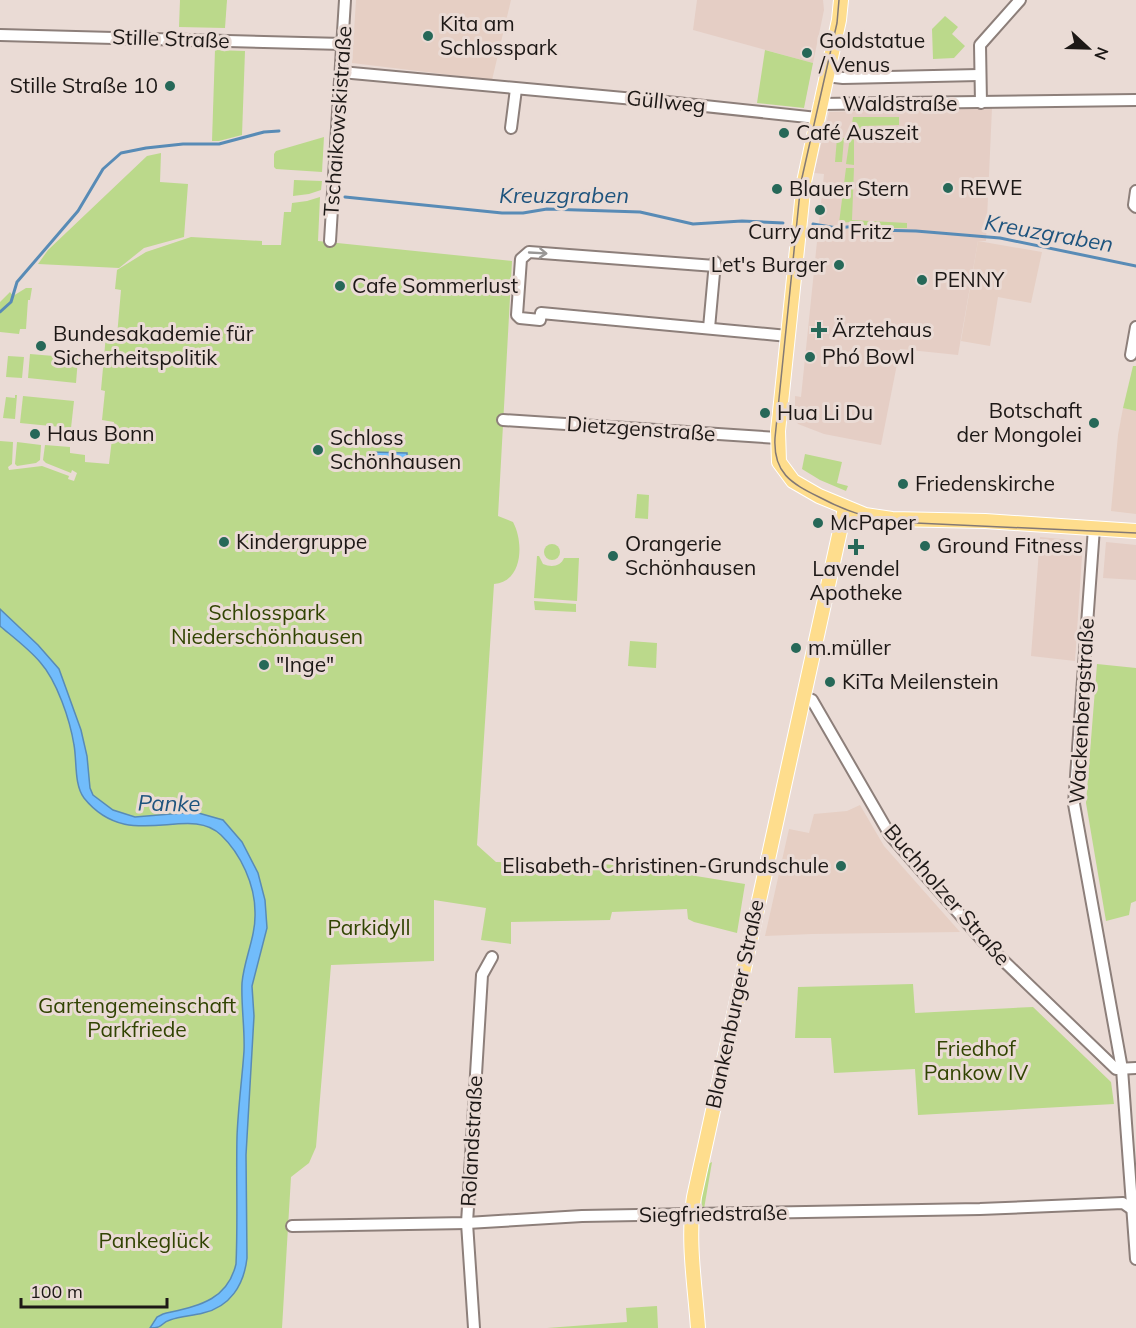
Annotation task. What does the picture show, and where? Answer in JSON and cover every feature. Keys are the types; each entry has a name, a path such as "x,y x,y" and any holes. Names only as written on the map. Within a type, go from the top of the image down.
{"main road":[{"path":"841,0 839,20 804,183 778,435 779,462 788,476 799,486 865,515 892,519 985,521 1136,531"},
{"name":"Blankenburger Straße","path":"698,1328 691,1215 714,1100 845,508"}],"street":[{"name":"Tschaikowskistraße","path":"330,241 345,0"},
{"path":"979,75 980,45 1020,0"},
{"name":"Stille Straße","path":"0,35 343,44"},
{"name":"Güllweg","path":"342,72 817,118"},
{"name":"Waldstraße","path":"826,76 843,78 979,75 981,103"},
{"path":"511,128 516,89"},
{"name":"Waldstraße","path":"820,104 1136,100"},
{"path":"1136,191 1136,207"},
{"path":"709,328 715,264 529,252 521,259 516,309 520,318 540,320 541,313 788,336"},
{"path":"1131,355 1136,327"},
{"name":"Dietzgenstraße","path":"503,420 778,435"},
{"name":"Wackenbergstraße","path":"1094,528 1074,804 1122,1069 1134,1211"},
{"name":"Buchholzer Straße","path":"803,697 812,700 890,835 983,941 1109,1063 1116,1069 1122,1069"},
{"name":"Rolandstraße","path":"474,1328 467,1223 482,975 492,957"},
{"path":"1122,1069 1136,1068"},
{"name":"Siegfriedstraße","path":"292,1226 467,1223 582,1216 980,1209 1123,1203 1134,1211"},
{"path":"1134,1211 1136,1259"}],"shaded area":[{"name":"Kita am Schlosspark","path":"356,0 511,0 492,80 352,63"},
{"path":"697,0 823,0 824,10 813,63 693,30"},
{"path":"992,108 986,241 978,241 958,355 900,349 881,445 824,434 798,424 795,419 795,396 801,397 824,174 814,173 829,112"},
{"path":"978,241 1042,252 1031,303 998,297 990,346 961,341"},
{"path":"1123,408 1136,411 1136,514 1111,511 1118,435"},
{"path":"1040,537 1083,541 1075,661 1031,656"},
{"path":"1106,542 1136,545 1136,580 1103,578"},
{"name":"Elisabeth-Christinen-Grundschule","path":"860,805 884,846 960,932 765,936 789,829 809,833 814,814 847,811"}],"green space":[{"path":"180,0 227,0 225,28 179,27"},
{"path":"945,16 958,27 952,34 965,46 954,58 933,59 932,29"},
{"path":"215,50 245,51 242,135 219,141 212,141"},
{"path":"765,50 813,63 804,108 757,103"},
{"path":"853,117 899,117 899,125 863,126 863,133 854,132 854,165 846,164"},
{"path":"324,137 322,172 274,167 276,151"},
{"path":"837,138 844,138 842,162 835,162"},
{"path":"161,153 160,182 188,184 184,237 144,248 119,268 38,264 48,250 147,156"},
{"path":"846,168 854,168 852,220 907,223 907,228 873,228 850,222 839,223"},
{"path":"294,180 322,181 321,190 293,196"},
{"name":"Schlosspark Niederschönhausen","path":"320,197 318,241 512,261 498,516 513,522 517,530 519,550 516,569 511,576 504,582 494,584 477,845 496,862 603,864 659,870 745,884 737,933 694,922 688,919 687,909 612,912 610,920 511,922 511,944 481,940 486,908 434,900 434,961 331,965 316,1147 309,1163 291,1177 282,1328 0,1328 0,441 13,442 12,464 8,467 9,470 42,466 69,476 68,479 74,481 77,473 72,470 71,473 43,460 45,445 70,447 70,453 85,455 85,462 109,464 114,422 102,420 105,391 101,390 106,335 117,336 121,290 115,289 117,270 146,252 191,237 262,241 262,245 281,245 284,212 291,212 292,203"},
{"path":"26,288 32,288 30,300 28,300 26,329 20,329 19,334 0,332 0,302 10,292 13,296"},
{"path":"30,354 78,358 76,383 28,378"},
{"path":"8,356 24,357 22,378 6,377"},
{"path":"1133,366 1136,366 1136,411 1123,408"},
{"path":"17,395 15,419 3,418 6,397 15,398"},
{"path":"23,396 74,401 71,428 20,423"},
{"path":"17,442 41,445 40,460 36,463 17,466 15,464"},
{"path":"805,454 842,462 837,483 848,486 846,491 802,469"},
{"path":"637,494 649,495 648,519 635,518"},
{"path":"552,544 558,546 560,552 558,558 552,560 546,558 544,552 546,546"},
{"path":"537,556 543,564 550,566 556,566 564,558 579,558 577,601 534,598"},
{"path":"534,601 576,604 576,612 535,610"},
{"path":"630,641 657,643 656,668 628,666"},
{"path":"1097,664 1136,668 1136,901 1131,903 1129,915 1106,921 1086,803"},
{"name":"Friedhof Pankow IV","path":"913,984 915,1013 1033,1007 1111,1082 1114,1104 918,1115 915,1069 834,1073 831,1038 795,1038 798,987"},
{"path":"712,1162 704,1209 701,1199 702,1187 708,1164"},
{"path":"657,1306 658,1328 547,1328 627,1322 626,1308"}],"water":[{"path":"371,452 407,453 407,459 370,457"},
{"path":"0,609 38,645 59,669 81,730 93,795 113,810 135,817 195,812 223,820 242,842 258,873 265,900 267,928 252,986 254,1016 246,1155 247,1258 243,1277 234,1293 221,1306 203,1313 167,1321 158,1327 150,1328 157,1317 198,1305 218,1294 232,1277 236,1264 237,1137 244,1051 242,983 255,921 250,881 235,851 221,835 207,827 192,824 138,826 120,823 101,814 84,798 77,780 74,745 62,701 52,679 40,662 0,626"}],"waterway":[{"name":"Kreuzgraben","path":"0,312 11,302 17,282 78,211 103,169 121,153 183,144 219,144 264,132 279,131"},
{"name":"Kreuzgraben","path":"345,197 502,213 523,213 547,209 640,212 693,224 742,221 783,223"},
{"name":"Kreuzgraben","path":"813,224 837,228 857,226 874,230 1000,238 1136,266"}],"tram line":[{"path":"839,0 837,23 801,182 775,438 775,450 781,468 792,481 828,502 855,513 894,522 1136,533"}],"place":[{"name":"Kita am Schlosspark","path":"428,36"},
{"name":"Goldstatue / Venus","path":"807,53"},
{"name":"Stille Straße 10","path":"170,86"},
{"name":"Café Auszeit","path":"784,133"},
{"name":"REWE","path":"948,188"},
{"name":"Blauer Stern","path":"777,189"},
{"name":"Curry and Fritz","path":"820,210"},
{"name":"Let's Burger","path":"839,265"},
{"name":"PENNY","path":"922,280"},
{"name":"Cafe Sommerlust","path":"340,286"},
{"name":"Ärztehaus","path":"819,330"},
{"name":"Bundesakademie für Sicherheitspolitik","path":"41,346"},
{"name":"Phó Bowl","path":"810,357"},
{"name":"Hua Li Du","path":"765,413"},
{"name":"Botschaft der Mongolei","path":"1094,423"},
{"name":"Haus Bonn","path":"35,434"},
{"name":"Schloss Schönhausen","path":"318,450"},
{"name":"Friedenskirche","path":"903,484"},
{"name":"McPaper","path":"818,523"},
{"name":"Kindergruppe","path":"224,542"},
{"name":"Ground Fitness","path":"925,546"},
{"name":"Lavendel Apotheke","path":"856,547"},
{"name":"Orangerie Schönhausen","path":"613,556"},
{"name":"m.müller","path":"796,648"},
{"name":"\"Inge\"","path":"264,665"},
{"name":"KiTa Meilenstein","path":"830,682"},
{"name":"Elisabeth-Christinen-Grundschule","path":"841,866"}],"water label":[{"name":"Panke","path":"169,803"}],"park label":[{"name":"Parkidyll","path":"369,928"},
{"name":"Gartengemeinschaft Parkfriede","path":"137,1018"},
{"name":"Pankeglück","path":"154,1241"}]}
